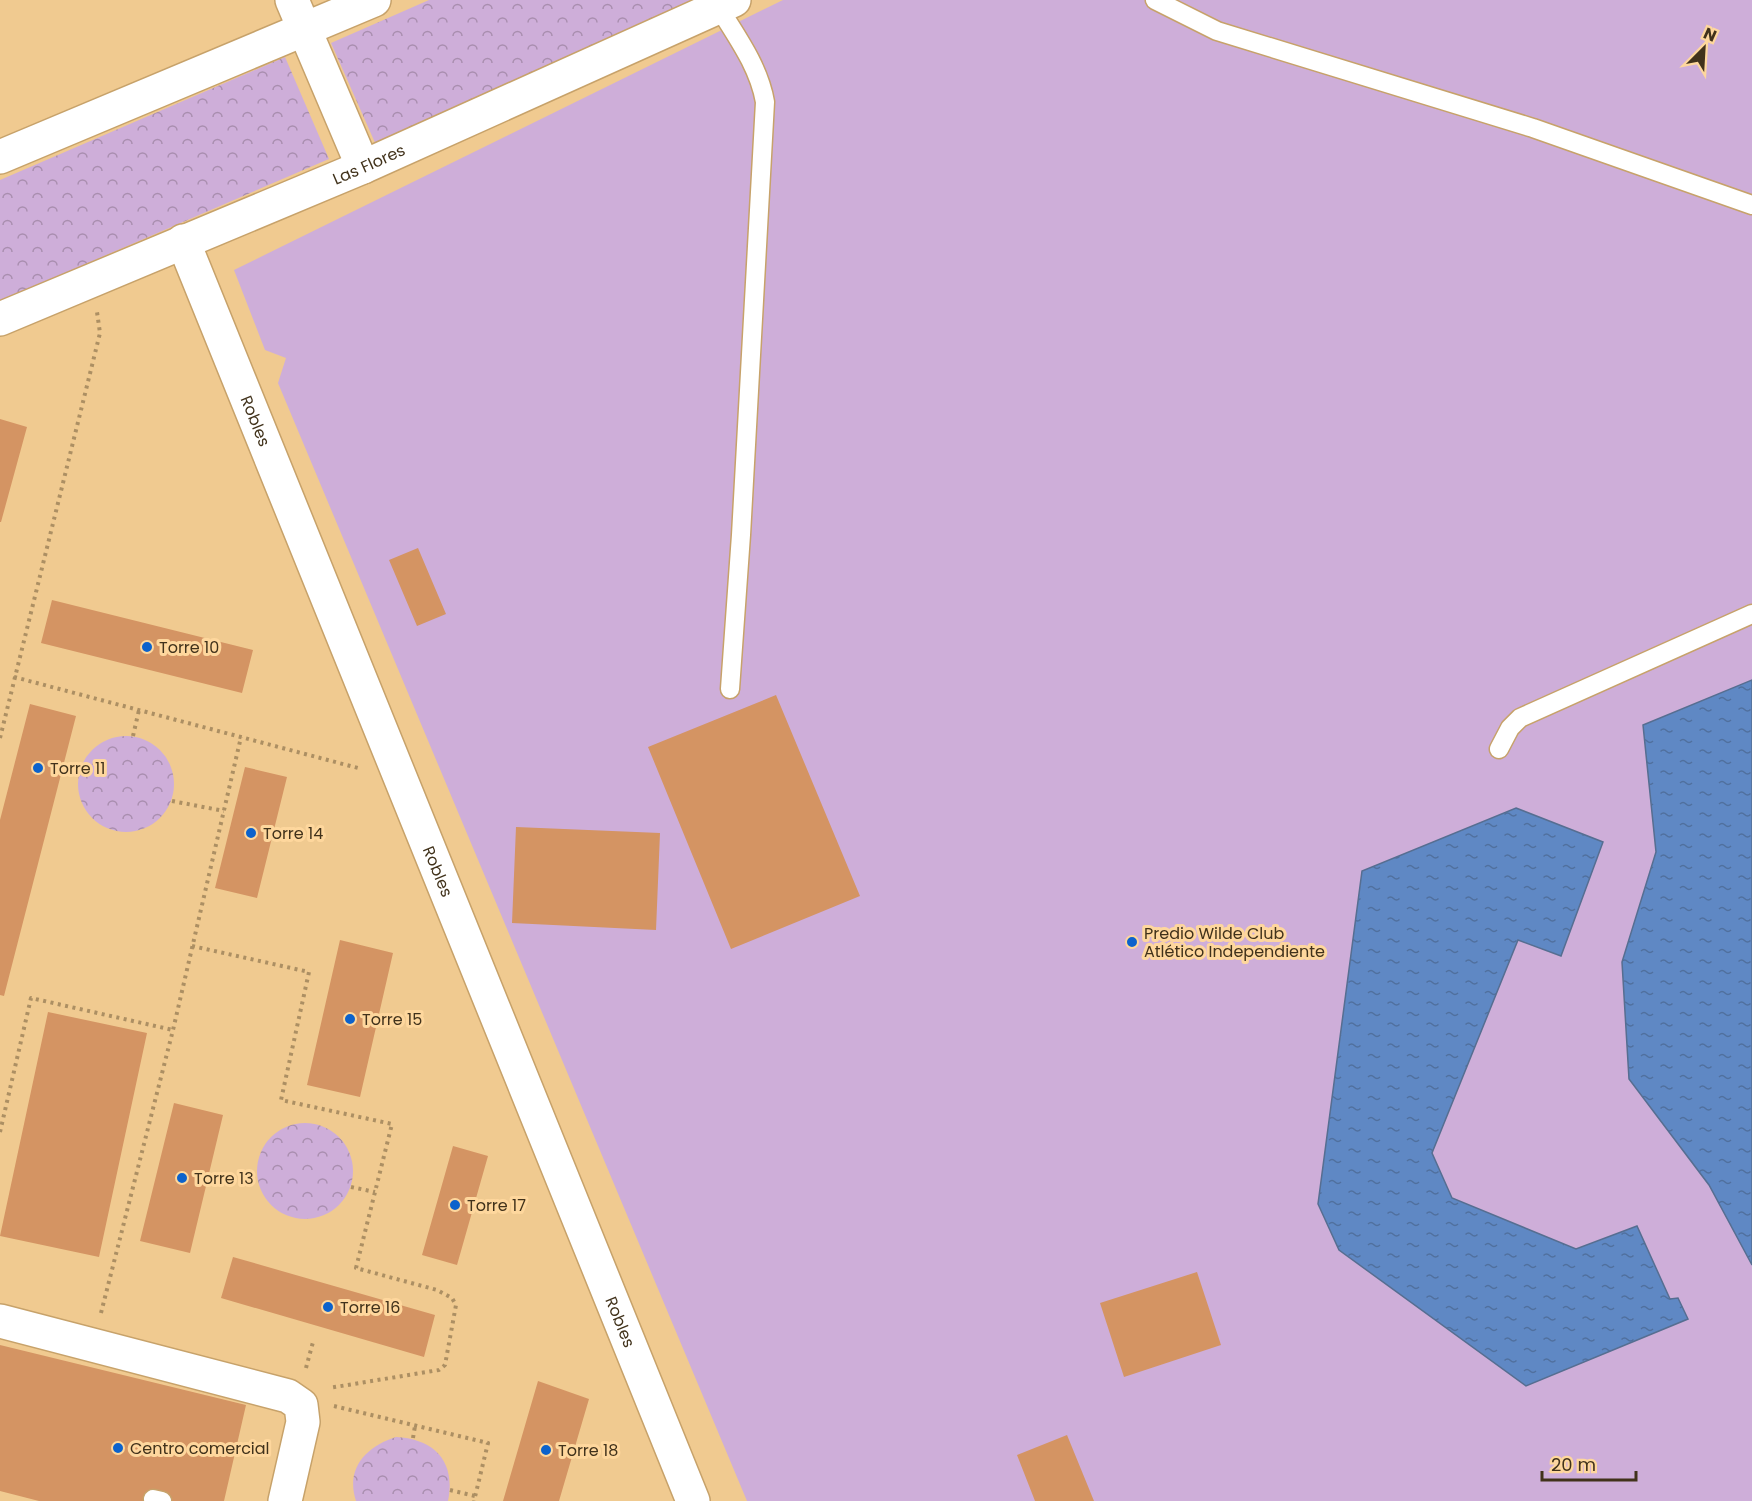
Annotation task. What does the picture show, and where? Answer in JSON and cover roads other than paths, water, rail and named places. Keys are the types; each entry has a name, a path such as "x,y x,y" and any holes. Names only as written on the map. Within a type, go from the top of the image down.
{"street":[{"path":"292,0 363,166"},
{"path":"0,157 374,0"},
{"name":"Las Flores","path":"0,320 363,166 727,4"},
{"name":"Robles","path":"183,241 693,1501"},
{"path":"0,1321 288,1396 301,1405 303,1422 285,1501"}],"lane":[{"path":"1155,0 1217,31 1533,128 1752,205"},
{"path":"727,4 743,46 762,84 765,102 741,535 730,689"},
{"path":"1499,749 1510,728 1520,718 1752,614"}],"water":[{"path":"1752,680 1752,1265 1709,1185 1629,1079 1622,962 1656,852 1643,725"},
{"path":"1516,808 1603,842 1561,956 1518,940 1432,1153 1452,1198 1576,1249 1637,1226 1670,1299 1678,1298 1688,1319 1526,1386 1339,1250 1318,1204 1362,871"}],"place":[{"name":"Torre 10","path":"147,647"},
{"name":"Torre 11","path":"38,768"},
{"name":"Torre 14","path":"251,833"},
{"name":"Predio Wilde Club Atlético Independiente","path":"1132,942"},
{"name":"Torre 15","path":"350,1019"},
{"name":"Torre 13","path":"182,1178"},
{"name":"Torre 17","path":"455,1205"},
{"name":"Torre 16","path":"328,1307"},
{"name":"Centro comercial","path":"118,1448"},
{"name":"Torre 18","path":"546,1450"}]}
